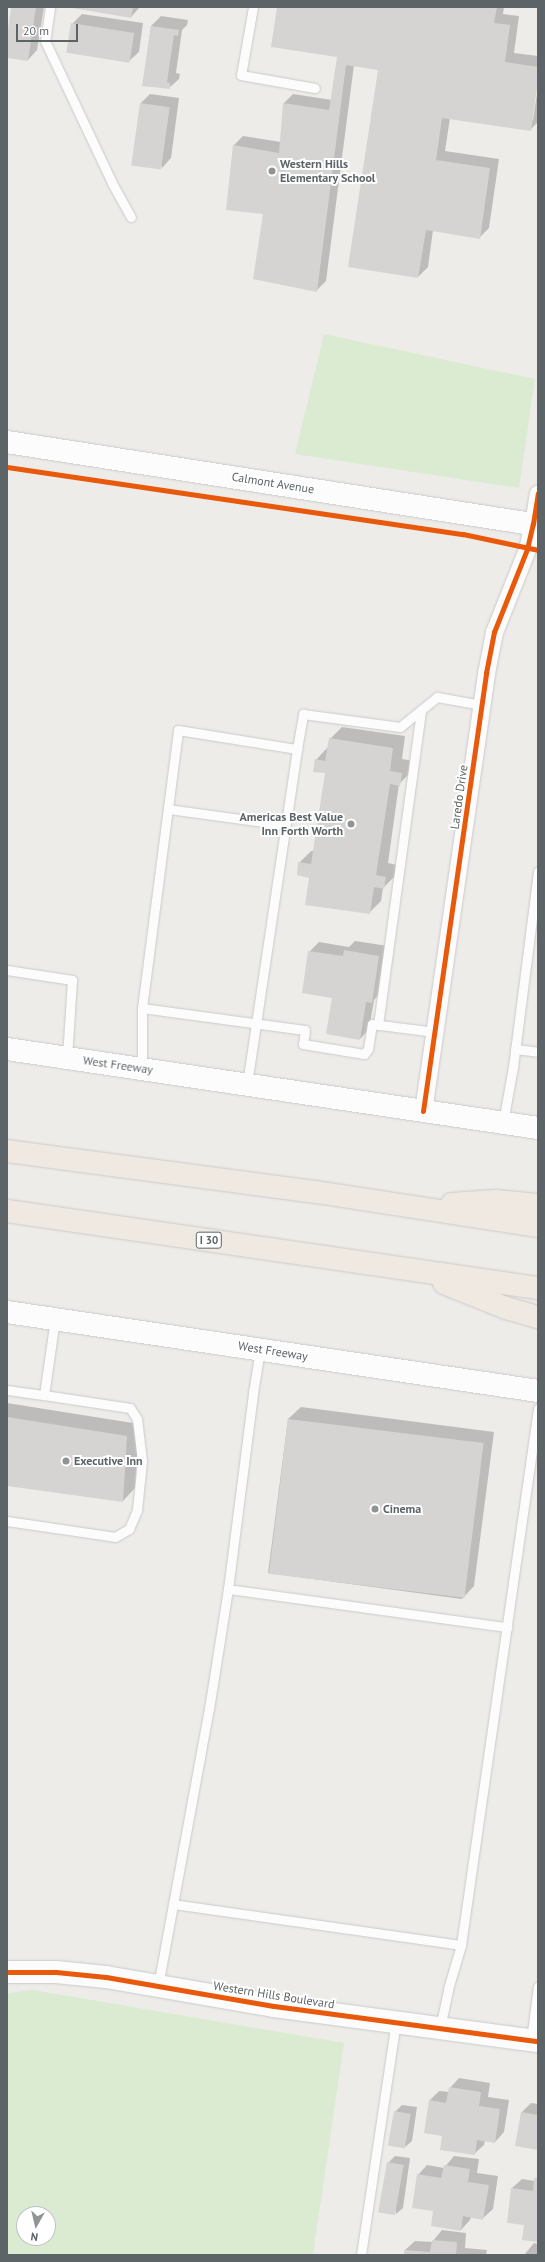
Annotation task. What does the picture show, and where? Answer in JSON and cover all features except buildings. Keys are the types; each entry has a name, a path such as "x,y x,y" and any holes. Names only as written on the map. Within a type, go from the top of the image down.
{"highway":[{"path":"7,1151 413,1206 538,1226"},
{"path":"413,1206 495,1201 538,1205"},
{"name":"I 30","path":"7,1211 538,1288"},
{"path":"412,1270 506,1308 538,1316"}],"main road":[{"name":"Calmont Avenue","path":"7,442 536,525"},
{"name":"West Freeway","path":"7,1049 538,1128"},
{"name":"West Freeway","path":"7,1312 538,1391"},
{"name":"Western Hills Boulevard","path":"7,1972 56,1972 158,1986 274,2006 534,2040"}],"street":[{"name":"Laredo Drive","path":"424,1111 482,704 494,632 536,525 538,493"}],"lane":[{"path":"50,7 45,41 112,183 131,217"},
{"path":"253,7 241,75 315,88"},
{"path":"247,1084 285,825 304,714 400,727 437,697 482,704"},
{"path":"378,1025 421,711"},
{"path":"142,1069 142,1008 178,730 297,749"},
{"path":"168,809 285,825"},
{"path":"503,1123 516,1049 538,872"},
{"path":"7,970 72,980 67,1058"},
{"path":"142,1008 305,1030 303,1044 364,1054 368,1049 372,1024 435,1032"},
{"path":"516,1049 538,1052"},
{"path":"44,1396 55,1319"},
{"path":"158,1986 190,1817 228,1589 260,1349"},
{"path":"7,1390 130,1408 137,1419 142,1461 137,1510 129,1529 115,1537 7,1521"},
{"path":"440,2028 448,1989 462,1945 538,1409"},
{"path":"228,1589 507,1627"},
{"path":"174,1904 462,1945"},
{"path":"534,2040 538,1986"},
{"path":"361,2255 396,2022"}],"green space":[{"path":"324,334 535,379 519,488 295,454"},
{"path":"33,1990 344,2043 313,2255 7,2255 7,1993"}],"cycle path":[{"path":"7,467 463,534 538,550"},
{"path":"423,1111 486,673 494,632 527,549 538,493"},
{"path":"7,1972 56,1972 106,1977 274,2006 538,2041"}],"place":[{"name":"Western Hills Elementary School","path":"272,171"},
{"name":"Americas Best Value Inn Forth Worth","path":"351,824"},
{"name":"Executive Inn","path":"66,1461"},
{"name":"Cinema","path":"375,1509"}]}
